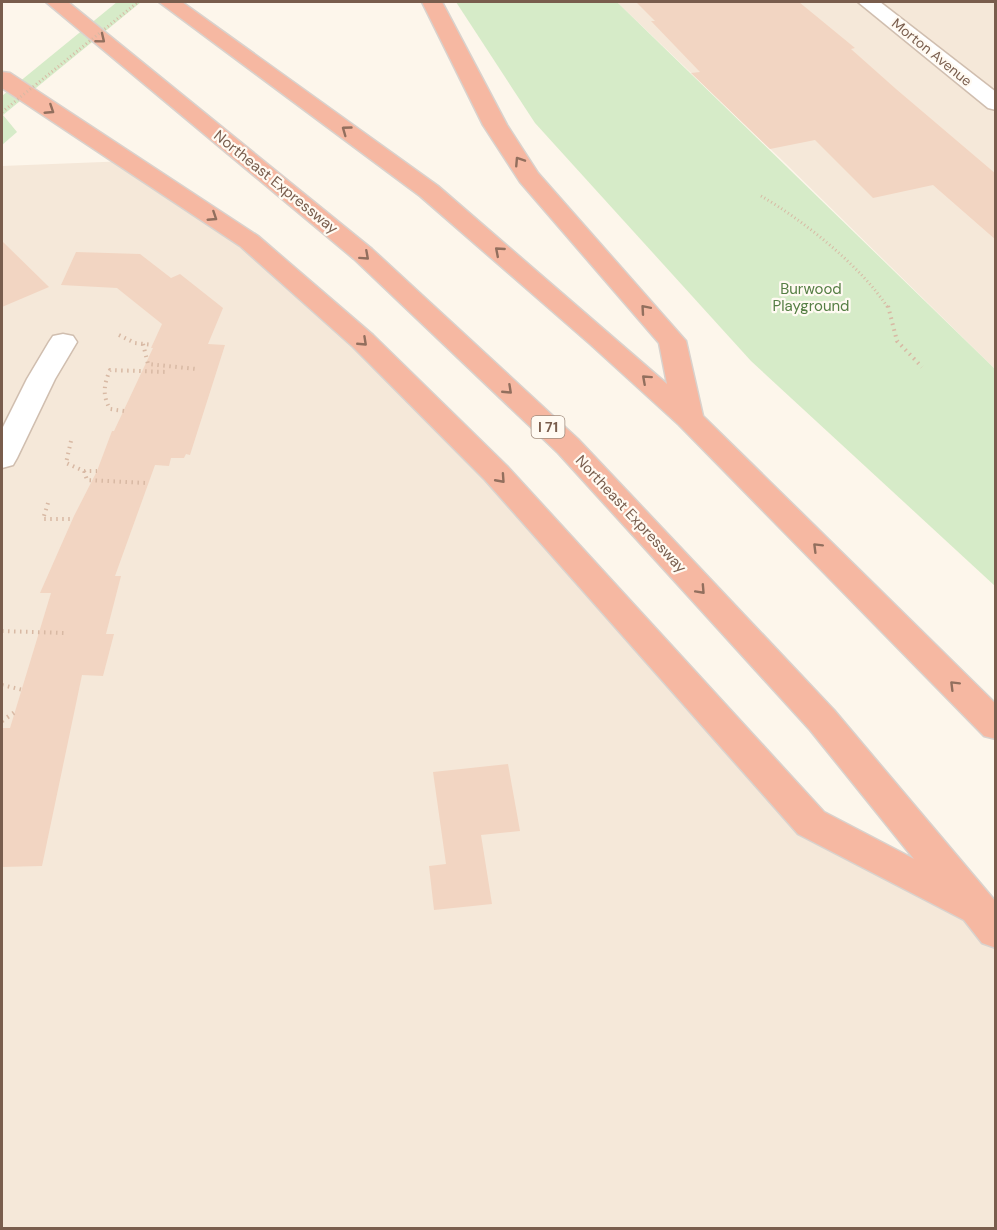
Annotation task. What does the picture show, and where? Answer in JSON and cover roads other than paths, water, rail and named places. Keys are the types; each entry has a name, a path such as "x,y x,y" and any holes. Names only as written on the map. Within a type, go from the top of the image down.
{"highway":[{"name":"Northeast Expressway","path":"56,2 363,254 568,446 822,720 988,922"},
{"path":"170,2 429,192 689,418 996,726"},
{"path":"432,2 495,125 529,177 672,341 689,418"},
{"path":"2,78 249,241 363,341 496,473 812,823 988,922"}],"street":[{"name":"Morton Avenue","path":"868,2 996,103"},
{"path":"2,459 41,380 63,342"}],"park label":[{"name":"Burwood Playground","path":"811,298"}]}
